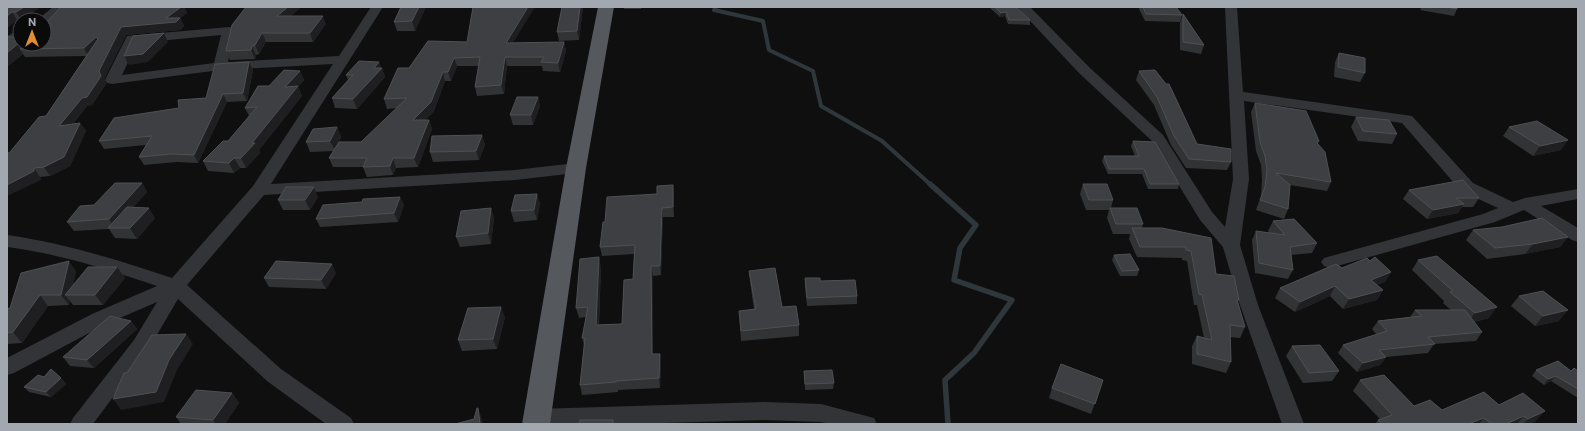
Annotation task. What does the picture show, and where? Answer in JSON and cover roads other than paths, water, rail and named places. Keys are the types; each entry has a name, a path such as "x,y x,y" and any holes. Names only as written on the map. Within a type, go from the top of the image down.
{"highway":[{"path":"537,421 576,168 606,7"}],"street":[{"path":"52,14 61,7"},
{"path":"81,424 141,344 176,286 259,190 377,7"},
{"path":"1023,7 1084,70 1158,138 1206,216 1231,245 1249,305 1293,424"},
{"path":"1231,7 1241,180 1231,245"},
{"path":"220,66 229,31 132,39 112,80 220,66 342,60"},
{"path":"1235,95 1407,119 1467,187 1519,206 1578,236"},
{"path":"259,190 515,175 576,168"},
{"path":"1330,262 1489,218 1519,206 1578,194"},
{"path":"7,240 43,246 102,261 176,286 274,375 343,424"},
{"path":"7,367 99,319 176,286"},
{"path":"537,421 765,411 821,413 866,424"}],"waterway":[{"path":"716,7 714,10 763,21 769,50 813,71 821,106 882,141 931,185"},
{"path":"930,184 976,225 960,248 954,280 1012,300 974,353 945,380 948,424"}]}
